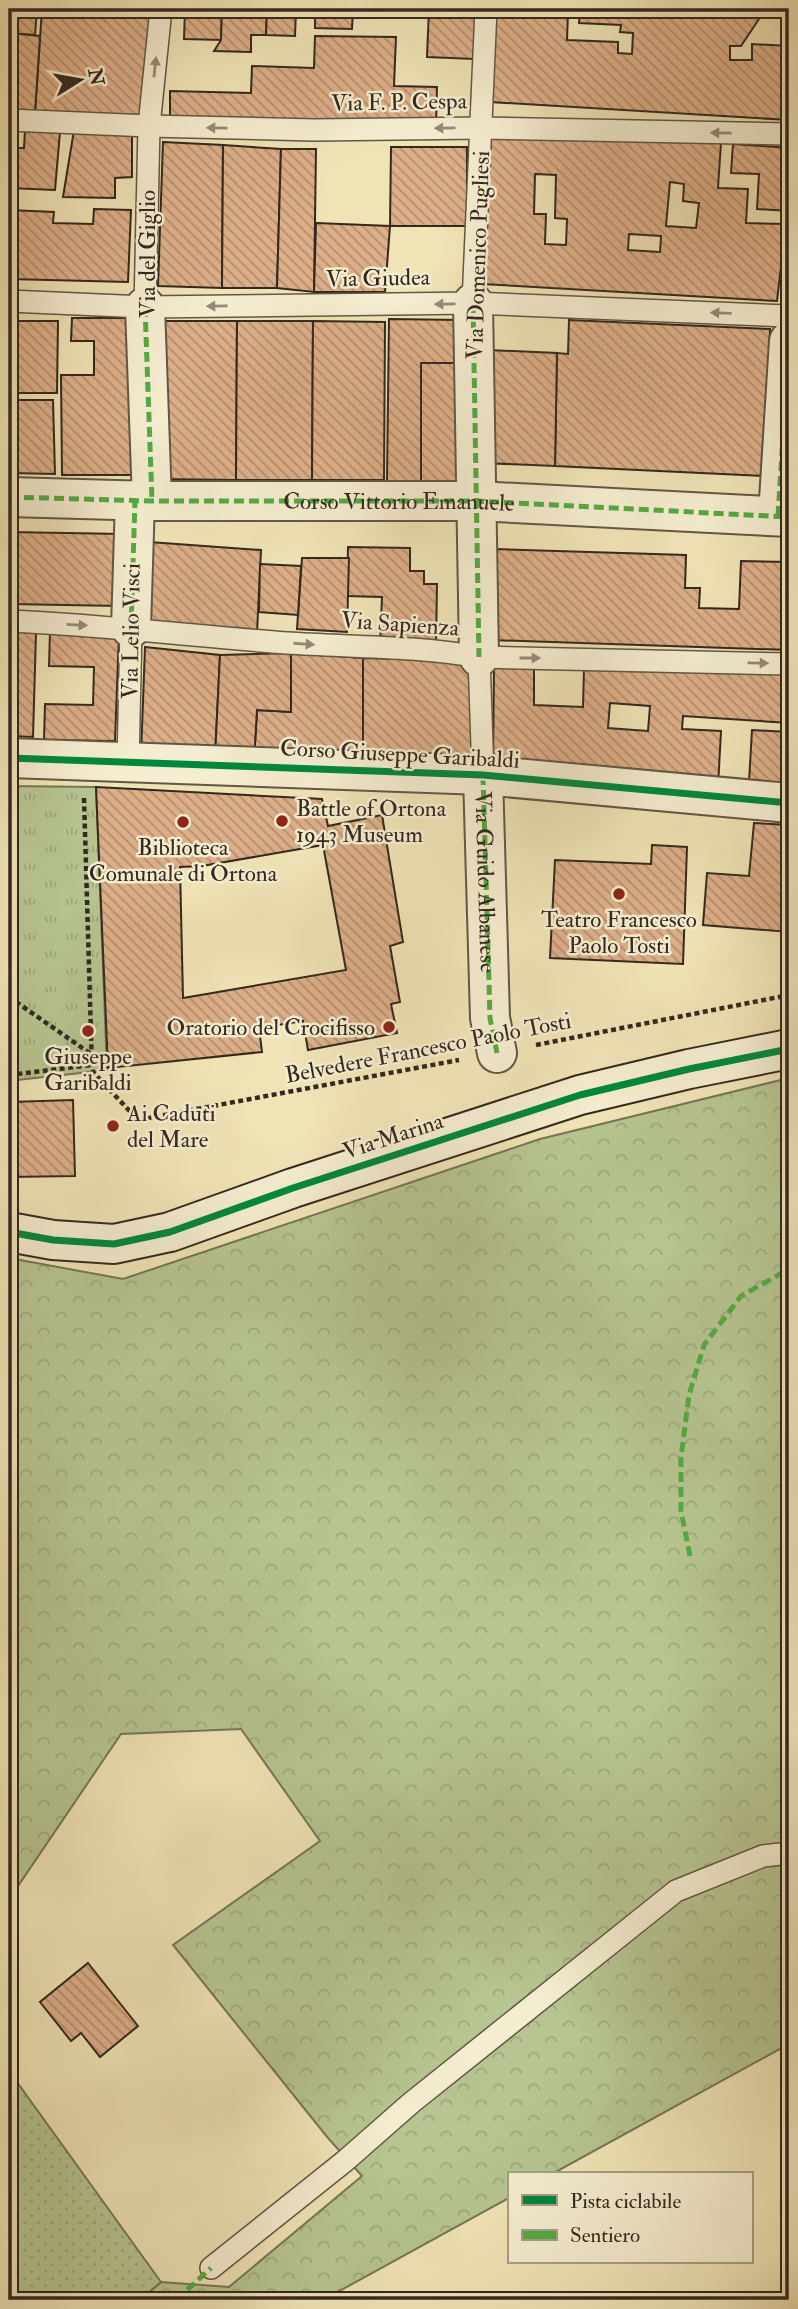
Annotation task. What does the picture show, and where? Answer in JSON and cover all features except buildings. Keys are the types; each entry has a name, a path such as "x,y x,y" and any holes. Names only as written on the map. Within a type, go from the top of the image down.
{"street":[{"name":"Via Domenico Pugliesi","path":"474,303 477,501"},
{"name":"Via del Giglio","path":"143,500 145,307"},
{"path":"784,516 789,341"},
{"name":"Corso Vittorio Emanuele","path":"9,497 477,501 784,516"},
{"name":"Via Lelio Visci","path":"131,628 143,500"},
{"name":"Via Guido Albanese","path":"477,501 479,657"},
{"name":"Corso Giuseppe Garibaldi","path":"9,758 483,775 789,803"},
{"name":"Via Guido Albanese","path":"483,775 490,1018 496,1053"},
{"name":"Via Marina","path":"9,1232 53,1240 114,1244 170,1232 293,1188 580,1095 789,1049"}],"lane":[{"name":"Via del Giglio","path":"145,307 149,126 161,9"},
{"name":"Via Domenico Pugliesi","path":"474,303 486,9"},
{"name":"Via F. P. Cespa","path":"9,120 314,130 481,128 789,134"},
{"name":"Via Giudea","path":"9,300 145,307 474,303 789,316"},
{"name":"Via Sapienza","path":"9,621 131,628 325,646 443,651 479,657 789,664"},
{"name":"Via Lelio Visci","path":"128,763 131,628"},
{"name":"Via Guido Albanese","path":"479,657 483,775"},
{"path":"211,2268 345,2161 411,2103 676,1891 764,1856 789,1853"}],"path":[{"path":"9,1074 92,1065 82,761"},
{"path":"9,997 91,1054"}],"green space":[{"path":"9,786 96,787 107,1070 9,1081"},
{"path":"789,1078 789,2044 556,2172 508,2172 508,2199 323,2300 140,2300 161,2282 229,2287 362,2176 328,2138 173,1945 320,1841 241,1729 121,1734 18,1886 9,1895 9,1258 123,1279 540,1139"},
{"path":"9,2071 161,2282 140,2300 9,2300"}],"marked path":[{"path":"473,303 479,657"},
{"path":"145,307 152,501"},
{"path":"778,516 789,341"},
{"path":"9,497 152,501 476,501 789,517"},
{"path":"131,628 135,500"},
{"path":"483,775 490,1018 497,1053"},
{"path":"690,1556 681,1511 681,1457 689,1395 704,1345 741,1296 789,1269"},
{"path":"176,2300 211,2268"}],"cycle path":[{"path":"9,758 483,775 789,803"},
{"path":"9,1232 53,1240 114,1244 170,1232 293,1188 580,1095 789,1049"}],"place":[{"name":"Battle of Ortona 1943 Museum","path":"282,821"},
{"name":"Biblioteca Comunale di Ortona","path":"183,822"},
{"name":"Teatro Francesco Paolo Tosti","path":"619,894"},
{"name":"Oratorio del Crocifisso","path":"389,1027"},
{"name":"Giuseppe Garibaldi","path":"88,1031"},
{"name":"Ai Caduti del Mare","path":"113,1126"}]}
